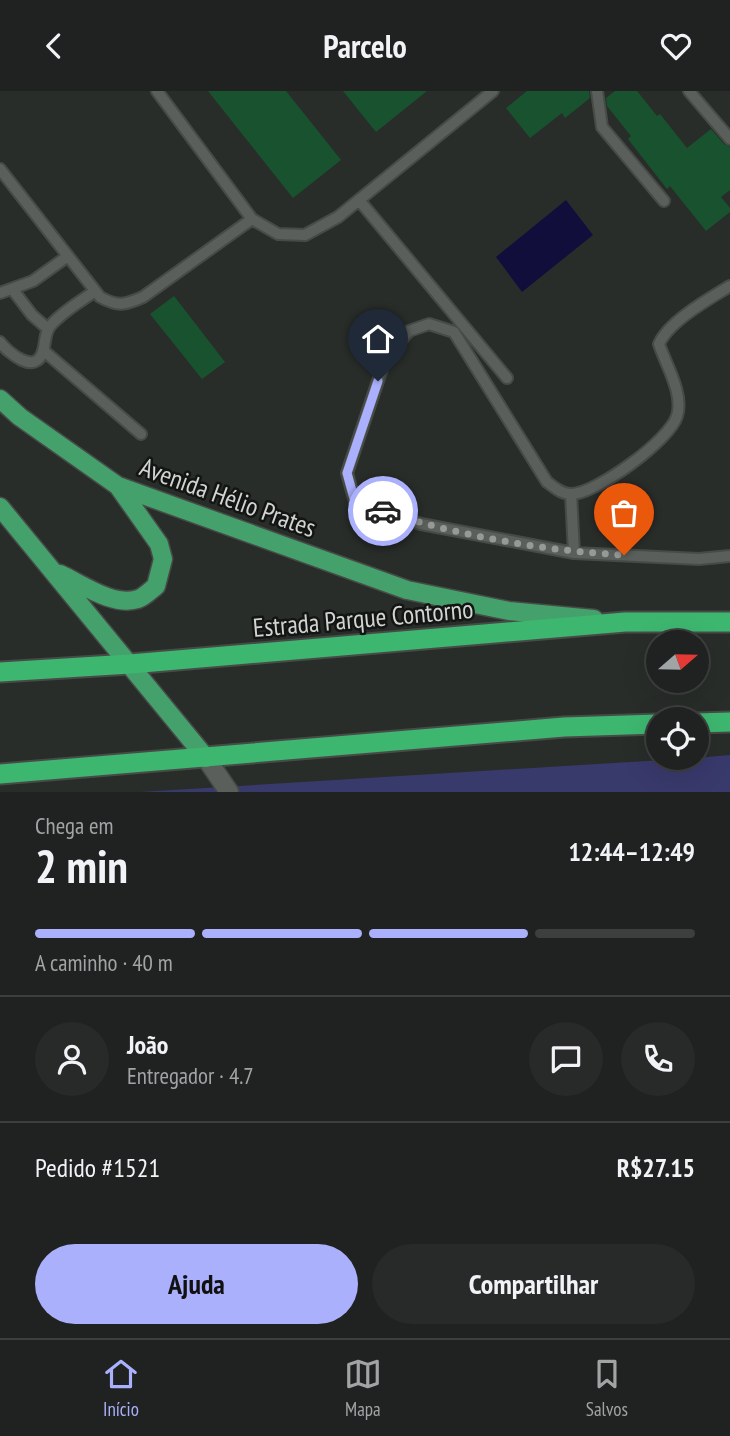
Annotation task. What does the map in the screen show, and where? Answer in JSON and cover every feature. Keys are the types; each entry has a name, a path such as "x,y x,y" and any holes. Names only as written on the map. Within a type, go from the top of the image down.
{"highway":[{"name":"Estrada Parque Contorno","path":"0,672 130,664 625,622 730,622"},
{"path":"709,723 730,722"},
{"path":"0,774 565,727 646,724"}],"main road":[{"name":"Avenida Hélio Prates","path":"0,399 20,417 118,486 407,590 509,611 625,622"},
{"path":"54,572 110,598 139,599 156,586 163,559 159,544 118,486"},
{"path":"0,507 206,758"}],"street":[{"path":"206,758 229,792"}],"lane":[{"path":"158,91 252,219 278,234 305,235 338,217 493,91"},
{"path":"597,91 602,127 664,201"},
{"path":"689,91 730,139"},
{"path":"0,169 95,291 112,304 123,306 143,297 252,219"},
{"path":"359,200 507,378"},
{"path":"0,293 33,281 68,256"},
{"path":"730,286 691,312 663,335 659,344 680,401 677,418 658,441 612,478 592,489 571,494 559,491 547,482 454,332 429,324 409,331 386,358 347,473 355,502 421,524 574,553 699,559 730,556"},
{"path":"13,290 32,315 47,328"},
{"path":"0,342 13,356 25,362 40,358 44,351 47,328 95,291"},
{"path":"44,351 141,434"},
{"path":"571,494 574,553"}],"shaded area":[{"path":"566,200 593,235 522,292 496,257"},
{"path":"730,755 730,792 140,792 646,761 646,770 709,770 709,757"}],"building":[{"path":"208,91 286,91 341,160 293,198"},
{"path":"343,91 427,91 376,132"},
{"path":"527,91 589,91 590,98 565,118 562,113 530,138 506,108"},
{"path":"615,91 637,91 657,116 660,114 687,148 711,129 730,147 730,190 721,197 730,212 706,231 670,186 667,189 628,139 631,136 607,106 606,98"},
{"path":"174,296 225,362 202,379 150,314"}],"way so far":[{"path":"383,511 421,524 574,553 624,555"}],"route":[{"path":"378,381 347,473 355,502 383,511"}]}
